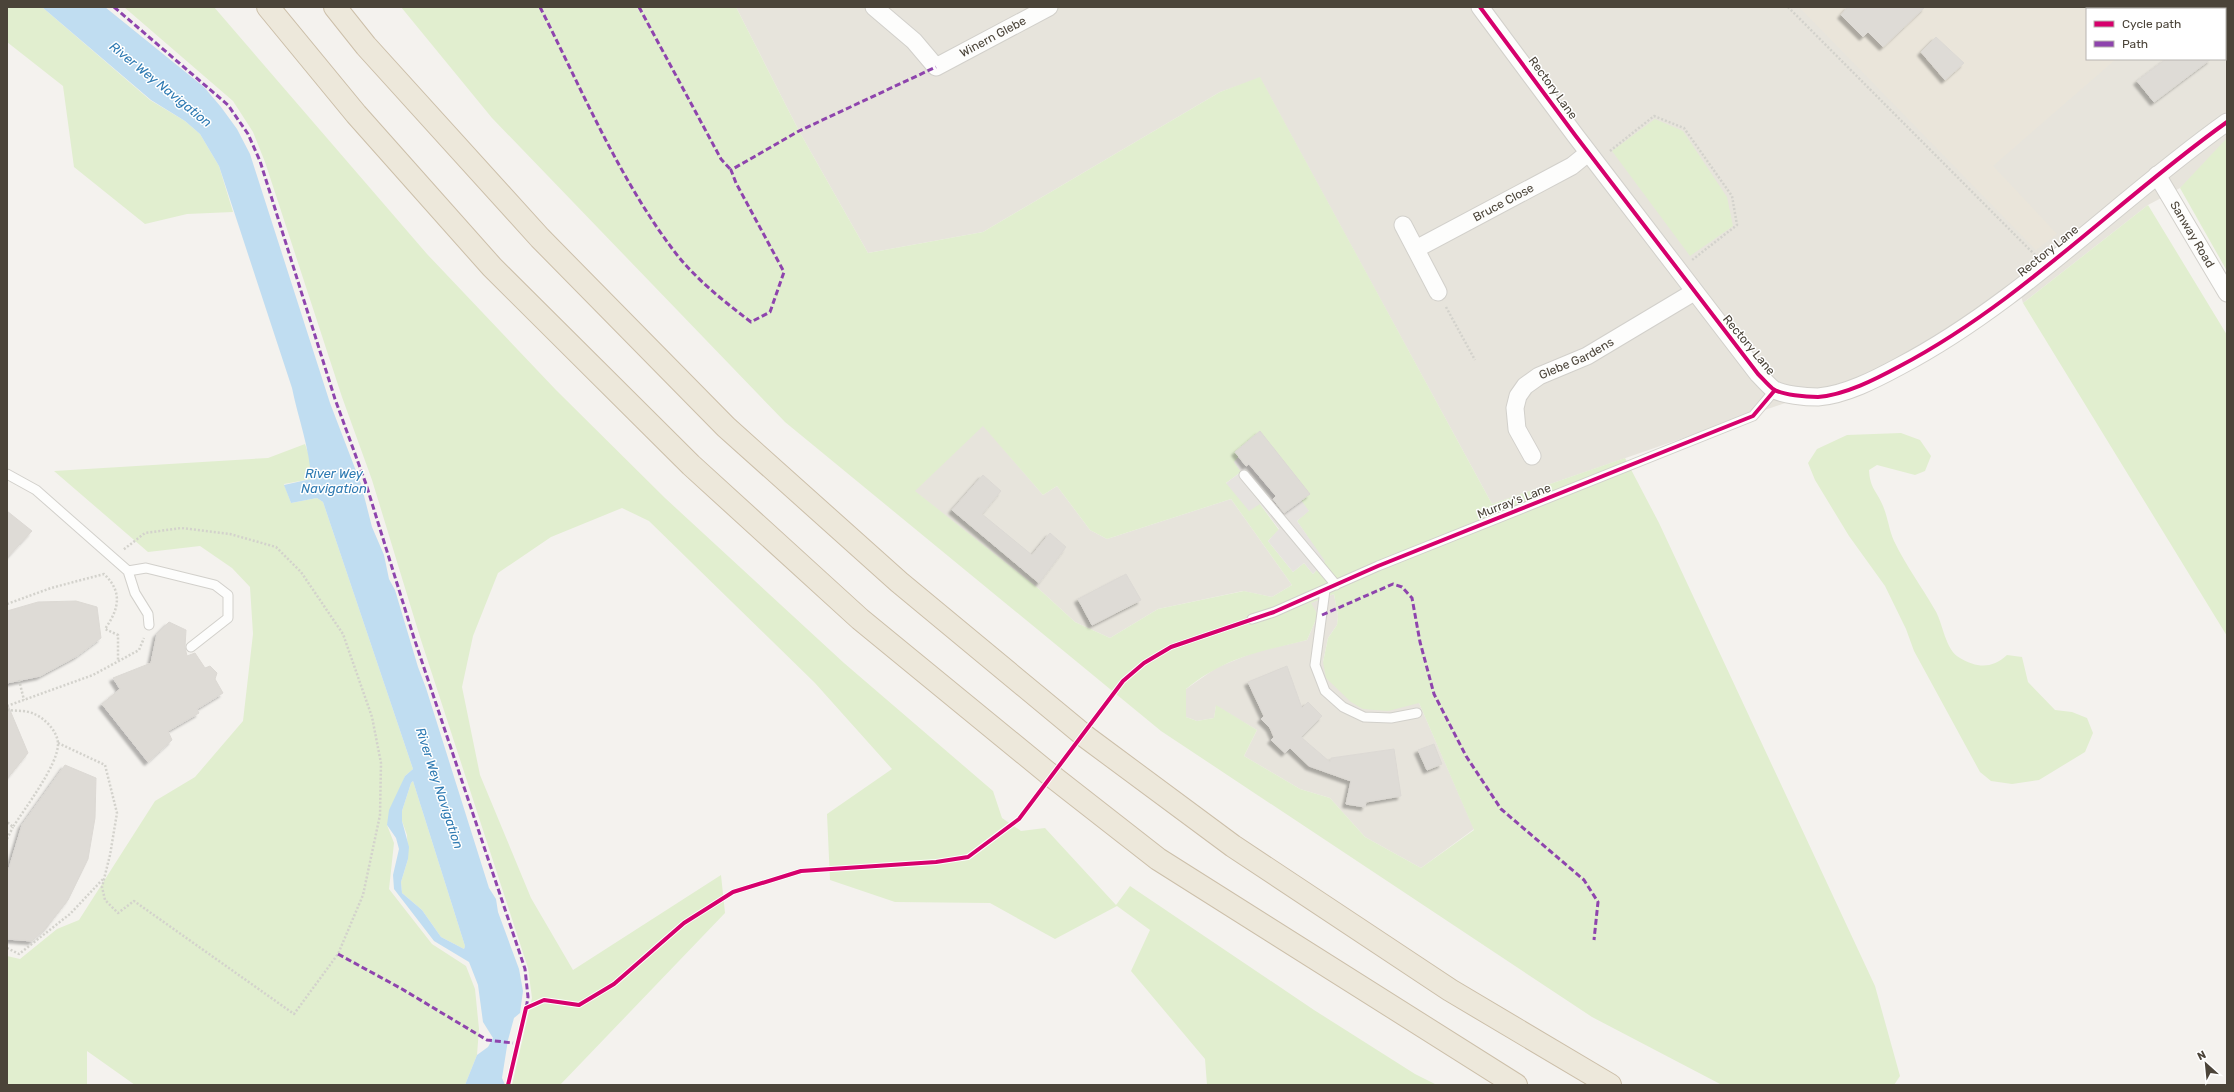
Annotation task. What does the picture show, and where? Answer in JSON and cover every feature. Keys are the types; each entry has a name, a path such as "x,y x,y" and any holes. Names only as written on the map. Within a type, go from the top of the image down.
{"highway":[{"path":"268,7 356,114 492,267 691,465 860,619 1042,768 1158,859 1516,1085"},
{"path":"335,7 366,46 540,238 726,426 899,582 1086,737 1233,846 1450,990 1610,1085"}],"street":[{"name":"Winern Glebe","path":"874,7 914,41 936,67 1049,7"},
{"name":"Rectory Lane","path":"1480,7 1592,158 1758,374 1775,390 1803,397 1820,397 1872,381 1913,359 1964,328 2046,266 2158,175 2227,122"},
{"name":"Bruce Close","path":"1416,250 1572,166 1592,158"},
{"name":"Sanway Road","path":"2158,175 2227,293"},
{"path":"1403,225 1438,292"},
{"name":"Glebe Gardens","path":"1532,456 1517,429 1515,408 1518,396 1525,386 1539,376 1587,356 1694,292"}],"lane":[{"name":"Murray's Lane","path":"1252,619 1325,590 1378,566 1753,416 1775,390"},
{"path":"7,474 36,490 128,571 135,593 148,614 149,625"},
{"path":"1244,475 1336,585"},
{"path":"128,571 146,568 215,585 228,595 228,618 191,646"},
{"path":"1325,590 1315,665 1325,691 1343,707 1364,716 1391,718 1417,713"}],"path":[{"path":"1788,7 2046,266"},
{"path":"1592,158 1654,116 1684,128 1732,196 1737,225 1678,270"},
{"path":"1438,292 1475,360"},
{"path":"7,604 51,588 104,574 125,548 145,533 181,528 230,534 276,547 301,572 343,634 374,725 381,763 380,815 363,895 338,954 294,1014 134,902 118,913 105,900 102,887 110,855 116,813 105,765 58,743"},
{"path":"104,574 114,583 118,598 112,619 105,629 118,635 118,661"},
{"path":"7,706 92,675 139,650 149,625"},
{"path":"19,680 24,700"},
{"path":"7,710 34,714 53,728 58,743 55,759 34,796 7,838"},
{"path":"7,822 13,827"},
{"path":"7,948 19,954 70,914 104,877"}],"shaded area":[{"path":"736,7 2227,7 2227,156 2180,188 2148,205 2023,303 2019,289 1913,359 1492,504 1260,78 1220,92 983,232 868,253 799,131"},
{"path":"1799,7 2176,7 2086,8 2086,60 2115,60 1993,166 2057,234 2036,250"},
{"path":"983,425 1043,495 1057,486 1090,530 1107,539 1231,499 1292,585 1272,597 1243,591 1158,609 1110,638 1075,622 1039,589 914,491"},
{"path":"1238,457 1245,466 1249,464 1276,496 1273,499 1284,513 1301,500 1309,511 1297,521 1325,561 1313,574 1304,563 1293,572 1268,541 1279,529 1260,504 1249,511 1226,483 1241,472 1234,462"},
{"path":"1334,594 1338,616 1337,625 1328,638 1323,662 1419,703 1474,829 1421,868 1365,837 1330,798 1300,789 1244,756 1257,730 1216,706 1214,718 1197,721 1186,717 1186,689 1216,668 1255,652 1307,640 1318,615 1310,603"}],"green space":[{"path":"7,7 42,7 150,100 185,121 200,134 219,166 233,212 187,214 145,224 74,167 63,86 7,42"},
{"path":"124,7 214,7 427,254 556,390 665,498 844,663 993,791 1002,818 1021,831 1045,828 1116,905 1130,886 1314,1010 1415,1074 1437,1085 1207,1085 1205,1059 1131,971 1150,930 1117,906 1055,939 990,903 895,902 830,880 827,814 892,769 815,683 649,521 622,508 551,537 498,573 473,636 462,687 480,775 531,898 573,970 721,875 725,913 560,1085 512,1085 532,998 528,968 420,637 372,480 342,397 265,162 253,132 233,101"},
{"path":"401,7 736,7 799,131 868,253 983,232 1220,92 1260,77 1492,504 1625,458 1659,523 1875,986 1900,1076 1894,1085 1722,1085 1592,1017 1161,731 785,422 492,118","holes":["983,426 1043,495 1057,486 1090,530 1107,539 1231,499 1292,585 1272,597 1244,591 1158,609 1110,638 1075,622 1039,589 915,491","1238,457 1246,466 1249,464 1276,496 1273,499 1284,513 1309,510 1297,521 1324,561 1313,574 1304,563 1293,572 1268,541 1279,530 1260,504 1226,483 1241,472","1334,594 1338,616 1337,625 1328,638 1323,662 1326,678 1351,702 1363,709 1388,711 1419,703 1474,830 1421,868 1365,837 1330,798 1300,789 1244,756 1257,730 1216,705 1214,718 1197,721 1186,717 1186,689 1201,678 1244,657 1307,640 1318,615 1311,603"]},
{"path":"1655,119 1683,131 1727,197 1733,226 1690,256 1612,151"},
{"path":"2227,138 2227,271 2180,188"},
{"path":"2148,205 2227,335 2227,636 2023,303"},
{"path":"1901,433 1920,440 1931,456 1925,471 1915,475 1877,465 1869,470 1871,482 1883,506 1894,541 1938,615 1951,649 1960,658 1972,664 1984,666 1996,663 2007,655 2022,657 2028,682 2055,710 2072,712 2087,718 2093,733 2085,752 2039,780 2012,784 1991,781 1980,772 1914,651 1906,629 1885,586 1849,536 1815,480 1808,463 1817,449 1847,435"},
{"path":"305,444 310,458 311,479 284,484 291,503 317,498 323,502 413,769 405,776 387,825 394,843 389,889 432,944 466,966 475,989 479,1029 477,1055 465,1085 135,1085 87,1051 87,1085 7,1085 7,956 20,959 57,929 79,920 155,801 195,777 243,721 253,634 250,587 232,568 200,546 148,552 54,471 268,458"},
{"path":"413,781 465,946 464,949 441,937 422,910 402,893 401,882 408,859 407,835 402,821 402,811"}],"water":[{"name":"River Wey Navigation","path":"42,7 105,7 204,87 237,129 250,154 330,403 361,484 372,527 384,555 389,579 395,590 418,667 489,888 496,899 498,912 519,969 523,991 520,1013 514,1018 508,1040 502,1078 505,1085 465,1085 477,1055 488,1047 493,1038 483,1022 478,985 469,962 434,941 394,889 393,875 399,849 396,838 387,825 389,810 405,776 413,769 323,502 317,498 291,503 284,485 311,479 306,445 292,388 219,166 200,134 185,121 151,100","holes":["413,781 465,946 464,949 441,937 422,910 402,893 401,882 408,859 409,847 402,821 402,811"]}],"building":[{"path":"1848,7 1925,7 1883,47 1868,32 1863,37 1841,15"},
{"path":"1936,37 1964,63 1945,80 1921,52"},
{"path":"2165,60 2210,60 2154,102 2137,81"},
{"path":"1260,431 1310,494 1284,513 1273,499 1276,496 1249,464 1246,466 1235,452"},
{"path":"983,475 1001,491 982,514 1032,555 1050,533 1066,547 1039,583 952,510"},
{"path":"7,511 32,531 7,558"},
{"path":"1126,574 1141,600 1092,625 1078,599"},
{"path":"76,601 97,607 101,638 77,656 40,676 7,683 7,611 38,602"},
{"path":"169,622 186,630 185,647 187,656 195,653 205,668 210,666 217,673 215,679 223,693 197,709 199,713 168,731 172,740 148,762 102,704 120,689 113,678 151,663 157,634"},
{"path":"1287,666 1302,708 1308,702 1322,716 1301,737 1330,762 1331,758 1394,749 1401,796 1366,802 1365,807 1346,804 1351,781 1309,766 1290,748 1285,753 1271,740 1274,737 1270,728 1261,719 1264,716 1248,682"},
{"path":"7,703 28,753 7,779"},
{"path":"1434,744 1442,764 1427,770 1418,750"},
{"path":"65,765 96,778 95,818 88,859 68,900 47,927 32,941 7,939 7,875 22,825"}],"marked path":[{"path":"114,7 228,105 248,134 260,161 335,399 366,484 414,638 525,969 528,997 526,1009"},
{"path":"540,7 617,161 652,220 688,268 718,296 751,322 770,312 784,272 736,183 731,170 799,131 936,67"},
{"path":"639,7 721,159 731,170"},
{"path":"1322,615 1393,584 1402,587 1412,598 1420,642 1434,694 1466,756 1501,809 1584,880 1598,902 1594,940"},
{"path":"338,954 402,989 487,1040 513,1043"}],"cycle path":[{"path":"1480,7 1575,135 1758,374 1773,389 1782,393 1818,397 1828,396 1849,390 1891,371 1944,341 2027,282 2146,185 2227,122"},
{"path":"508,1085 526,1008 544,1000 579,1005 614,984 684,923 733,892 801,871 936,862 968,857 1019,819 1123,681 1144,663 1171,647 1274,612 1378,566 1753,416 1775,390"}]}
